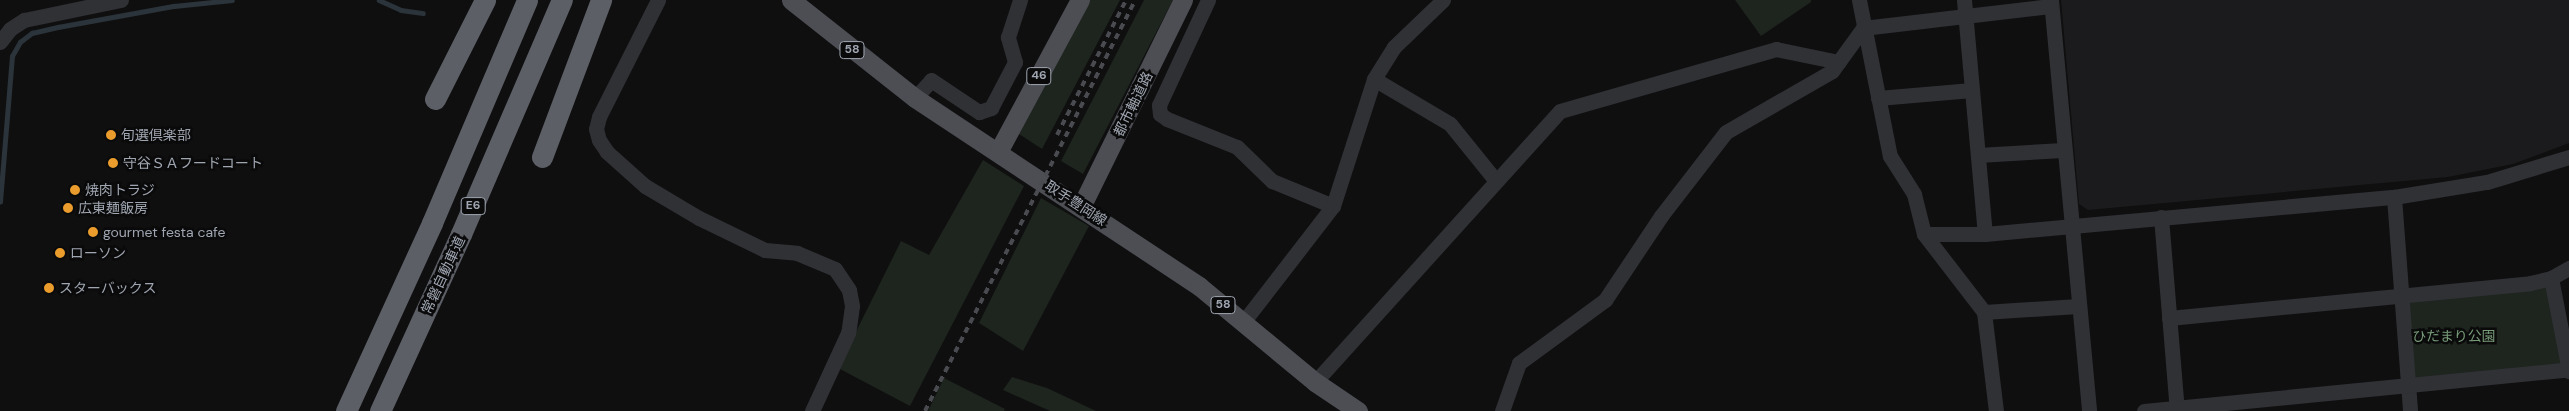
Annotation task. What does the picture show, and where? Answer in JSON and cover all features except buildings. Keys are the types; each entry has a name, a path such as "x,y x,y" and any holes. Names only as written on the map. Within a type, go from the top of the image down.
{"highway":[{"path":"435,99 485,0"},
{"name":"E6","path":"346,411 432,223 527,0"},
{"name":"常磐自動車道","path":"380,411 461,234 562,0"},
{"path":"542,156 601,0"}],"main road":[{"name":"取手豊岡線","path":"791,0 915,98 1147,249 1244,321 1315,382 1358,411"},
{"name":"46","path":"998,152 1080,0"},
{"name":"都市軸道路","path":"1081,207 1183,0"}],"street":[{"path":"0,42 10,29 24,20 121,0"},
{"path":"658,0 598,117 596,129 598,140 607,152 645,186 699,218 765,250 797,254 834,269 849,290 852,306 848,333 812,411"},
{"path":"915,98 931,80 979,112 990,108 1015,62 1008,37 1020,0"},
{"path":"1208,0 1159,105 1160,114 1167,120 1237,147 1272,181 1333,206"},
{"path":"1244,321 1333,206 1374,79 1394,47 1443,0"},
{"path":"1859,0 1863,28 1890,156 1914,194 1924,234 1984,312 1996,411"},
{"path":"1502,411 1519,362 1605,300 1661,216 1726,132 1832,71 1863,28 1964,7 2051,3 2063,150 2089,411"},
{"path":"1964,7 1985,234"},
{"path":"1315,382 1560,110 1776,49 1839,62"},
{"path":"1374,79 1450,124 1496,181"},
{"path":"1878,98 1972,90"},
{"path":"1978,155 2063,150"},
{"path":"1924,234 1985,234 2394,197 2487,182 2569,157"},
{"path":"2394,197 2410,411"},
{"path":"2161,217 2176,410"},
{"path":"2169,318 2530,283 2551,278 2569,268"},
{"path":"2144,411 2176,410 2569,369 2551,278"},
{"path":"1984,312 2078,306"}],"shaded area":[{"path":"2061,0 2569,0 2569,143 2513,164 2448,177 2088,210 2079,204"}],"green space":[{"path":"1083,0 1120,0 1042,149 1016,132"},
{"path":"1144,0 1173,0 1083,174 1061,161"},
{"path":"1735,0 1811,0 1811,2 1761,36"},
{"path":"983,160 1024,186 910,406 838,368 901,241 929,255"},
{"path":"1041,198 1089,226 1023,351 979,323"},
{"name":"ひだまり公園","path":"2551,278 2568,369 2408,387 2401,295"},
{"path":"1012,377 1047,388 1096,411 1050,411 1003,390"},
{"path":"944,378 1005,409 1004,411 928,411"}],"waterway":[{"path":"0,202 12,56 20,42 32,33 58,27 174,6 232,0"},
{"path":"379,0 401,10 423,13"}],"railway":[{"path":"1057,135 1126,0"},
{"path":"925,411 1135,0"}],"place":[{"name":"旬選倶楽部","path":"111,135"},
{"name":"守谷ＳＡフードコート","path":"113,163"},
{"name":"焼肉トラジ","path":"75,190"},
{"name":"広東麺飯房","path":"68,208"},
{"name":"gourmet festa cafe","path":"93,232"},
{"name":"ローソン","path":"60,253"},
{"name":"スターバックス","path":"49,288"}]}
